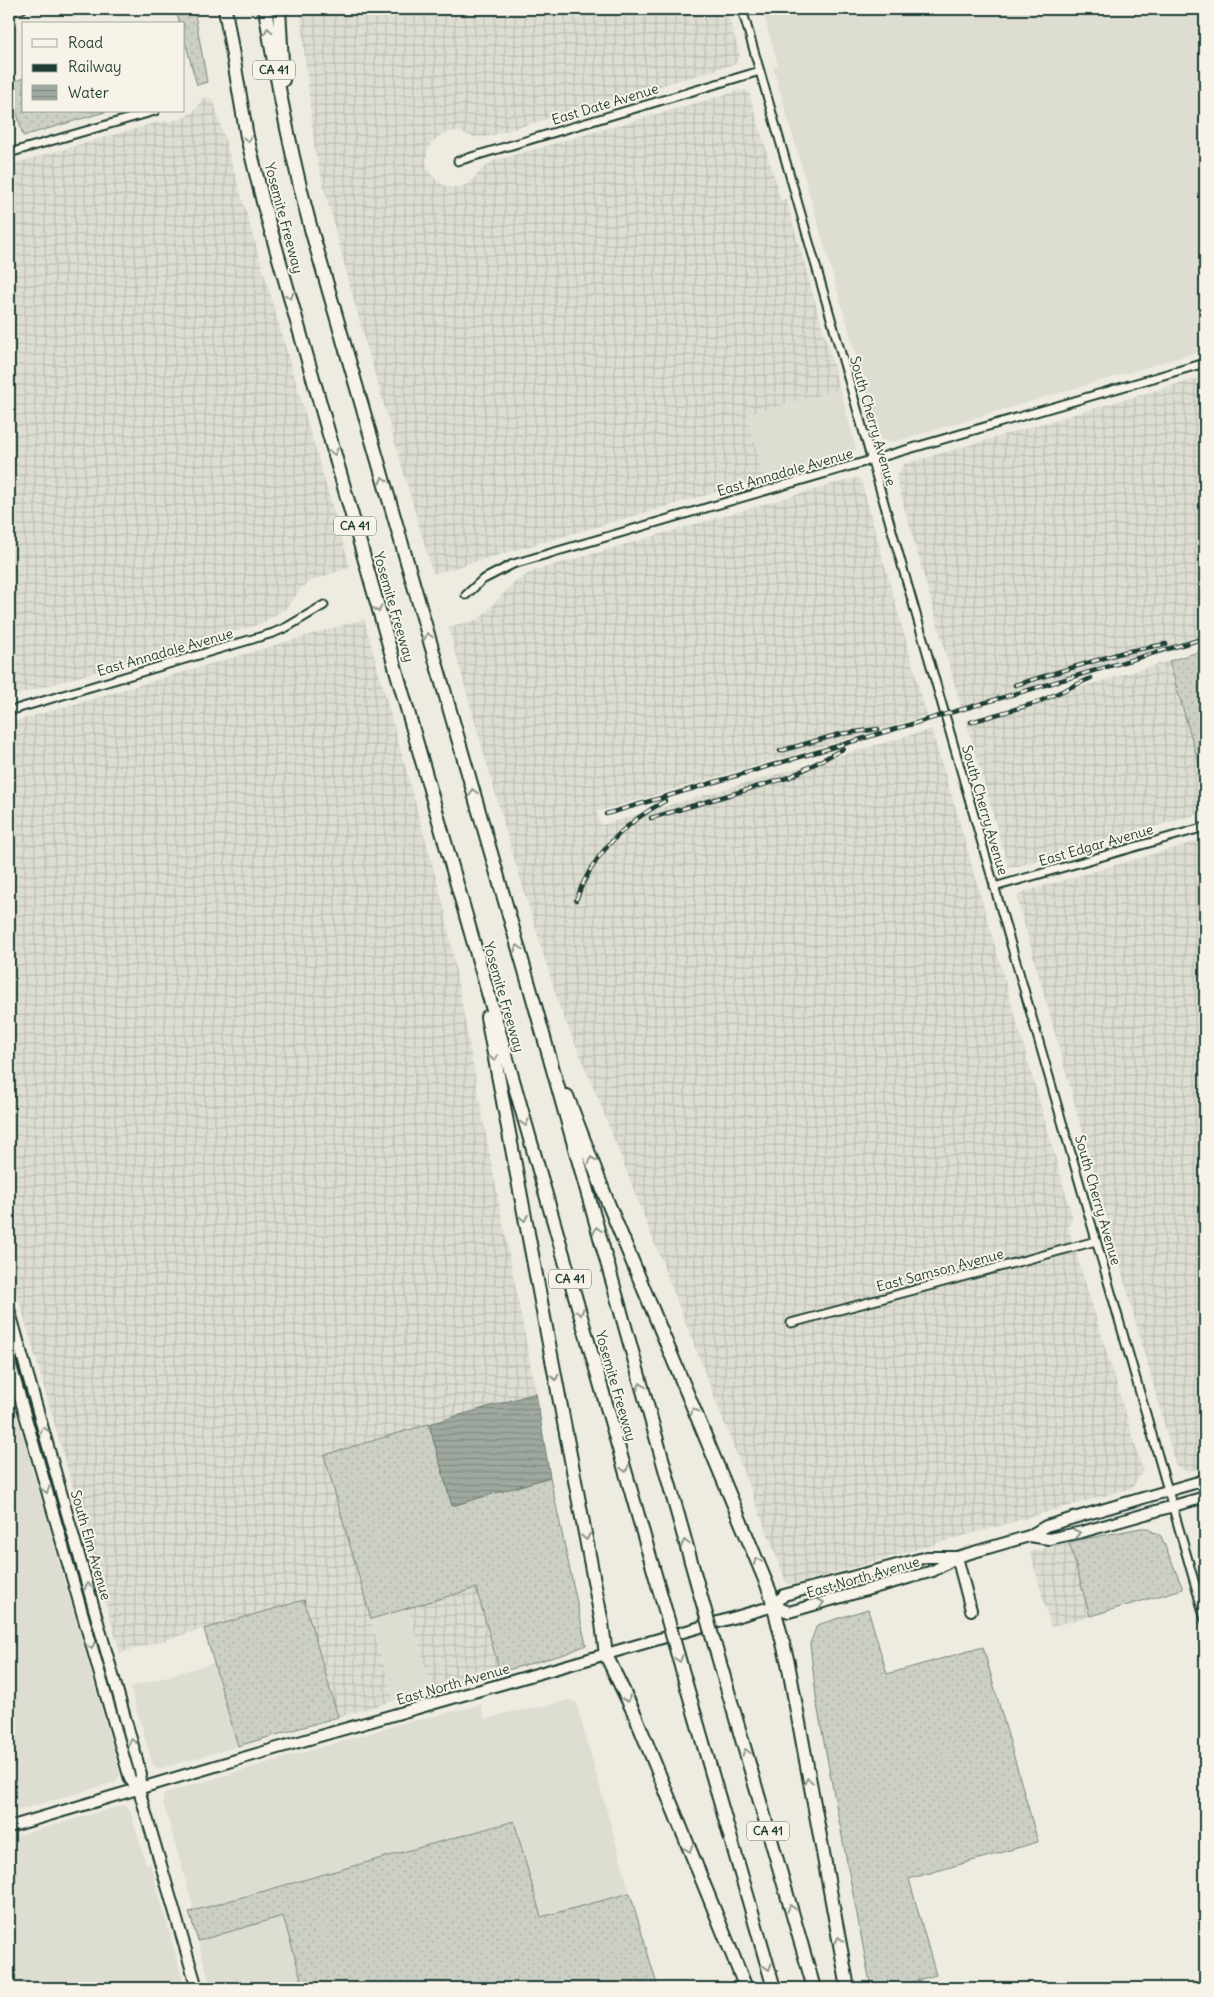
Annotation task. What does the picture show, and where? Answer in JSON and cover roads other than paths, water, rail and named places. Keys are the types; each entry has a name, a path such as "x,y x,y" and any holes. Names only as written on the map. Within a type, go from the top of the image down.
{"highway":[{"name":"Yosemite Freeway","path":"225,9 248,137 264,206 774,1988"},
{"name":"Yosemite Freeway","path":"265,9 287,130 311,229 532,995 699,1590 814,1988"},
{"path":"279,9 287,130"},
{"path":"478,958 497,1076 602,1623 606,1655 635,1715 746,1988"},
{"path":"532,995 608,1203 770,1592 788,1663 848,1988"}],"street":[{"path":"9,12 22,9"},
{"name":"South Cherry Avenue","path":"742,9 1205,1619"},
{"name":"East Date Avenue","path":"458,161 760,71"},
{"path":"9,153 152,112"},
{"name":"East Annadale Avenue","path":"466,594 482,580 513,564 1205,363"},
{"name":"East Annadale Avenue","path":"9,711 272,633 324,605"},
{"name":"East Edgar Avenue","path":"994,887 1205,827"},
{"name":"East Samson Avenue","path":"791,1323 1096,1241"},
{"name":"South Elm Avenue","path":"9,1309 141,1774 139,1790"},
{"name":"South Elm Avenue","path":"9,1359 130,1779 139,1790 197,1988"},
{"name":"East North Avenue","path":"774,1606 789,1612 933,1571 957,1557 1029,1536 1046,1526 1205,1480"},
{"name":"East North Avenue","path":"1029,1536 1049,1539 1205,1497"},
{"name":"East North Avenue","path":"9,1827 774,1606 784,1595 927,1557 957,1557"},
{"path":"957,1557 971,1610"}],"water":[{"path":"536,1393 550,1477 452,1506 429,1424"}],"railway":[{"path":"606,814 1205,638"},
{"path":"1015,685 1124,652 1166,644"},
{"path":"971,722 1036,703 1091,678"},
{"path":"780,751 840,734 878,729"},
{"path":"651,818 790,777 843,749"},
{"path":"576,900 591,869 611,842 636,820 665,801"}]}
